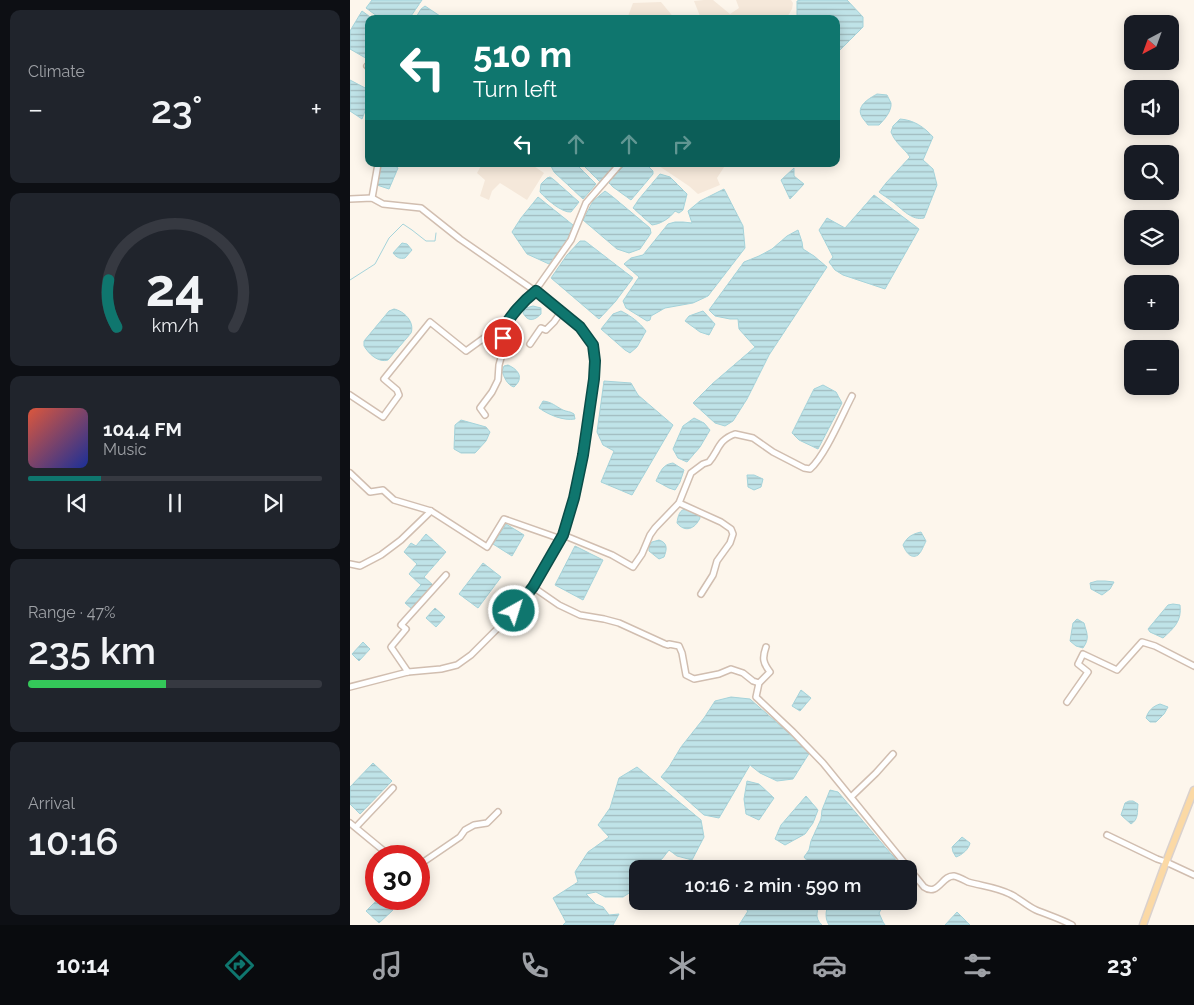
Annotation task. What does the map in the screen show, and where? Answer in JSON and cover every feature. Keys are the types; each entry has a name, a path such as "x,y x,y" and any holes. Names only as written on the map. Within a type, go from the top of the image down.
{"main road":[{"path":"1143,925 1194,790"}],"street":[{"path":"372,198 377,167"},
{"path":"484,415 480,408 498,380 499,365 504,347 503,328 524,300 536,291 571,240 586,203 617,167"},
{"path":"350,198 372,198 383,204 421,208 460,239 536,291 580,327 593,345 595,361 583,455 574,498 562,537 533,587 504,624 471,655 457,665 442,669 408,672 378,678 350,687"},
{"path":"530,344 541,328 546,330 561,312"},
{"path":"350,395 383,417 399,395 384,380 430,322 466,351 495,330 503,328"},
{"path":"350,473 370,492 383,490 394,500 431,511 486,547 504,519 612,555 633,566 642,554 655,528 679,503 691,473 709,462 719,444 735,434 753,438 773,452 804,468 810,469 824,451 852,396"},
{"path":"679,503 721,522 731,529 730,543 717,561 713,575 701,594"},
{"path":"350,564 360,566 381,555 401,540 431,511"},
{"path":"408,672 391,647 406,629 401,625 446,575"},
{"path":"533,587 559,605 580,615 619,623 665,644 679,646 686,674 694,679 719,674 731,669 759,684"},
{"path":"1067,702 1088,672 1078,664 1083,654 1117,670 1142,642 1155,646 1194,666"},
{"path":"766,647 763,655 765,666 770,672 759,684 757,698 823,764 927,889 931,890 953,876 1010,894 1035,909 1072,925"},
{"path":"851,798 893,754"},
{"path":"356,828 393,788"},
{"path":"430,858 460,838 465,830 474,825 486,823 498,812"},
{"path":"350,823 377,845"},
{"path":"1107,835 1194,875"}],"shaded area":[{"path":"713,0 730,14 739,8 736,0 791,0 793,3 788,15 700,15 694,1"},
{"path":"661,2 672,15 628,15 633,3"},
{"path":"480,167 535,167 544,173 527,200 500,183 492,191 489,200 480,196 485,180 477,173"},
{"path":"660,167 724,167 717,178 720,185 698,194"}],"water":[{"path":"372,0 422,0 412,15 376,15 366,8"},
{"path":"847,0 863,17 863,27 840,50 840,15 797,15 797,1"},
{"path":"425,6 438,15 417,15"},
{"path":"362,11 368,15 365,15 365,58 350,49 350,31"},
{"path":"350,80 365,88 365,111 362,119 350,111"},
{"path":"877,94 887,95 891,103 890,109 879,125 868,125 860,111 865,102"},
{"path":"900,119 918,125 933,137 923,160 933,169 937,185 924,218 915,218 907,214 879,192 910,157 891,132 893,126"},
{"path":"381,167 398,168 389,189 377,185"},
{"path":"552,167 579,167 596,184 583,199 554,172"},
{"path":"585,167 614,167 602,184"},
{"path":"623,167 649,167 653,171 653,174 631,200 613,187 609,183"},
{"path":"794,168 794,176 804,184 790,199 781,180"},
{"path":"660,174 670,177 687,194 683,210 679,213 675,211 665,220 652,225 633,208"},
{"path":"550,177 579,202 571,212 559,208 540,192 541,184"},
{"path":"724,189 743,226 745,248 708,296 693,303 665,308 651,316 650,320 647,321 626,308 623,301 639,277 624,264 631,258 643,255 668,224 675,222 692,223 688,211 700,201"},
{"path":"605,191 650,228 651,233 640,249 629,253 617,249 583,220 593,201"},
{"path":"874,195 919,229 885,289 843,275 835,270 829,262 833,257 819,230 827,218 845,228"},
{"path":"538,197 573,225 566,244 549,264 527,254 512,232"},
{"path":"798,230 803,249 827,267 769,355 747,399 733,421 725,426 715,423 693,403 755,347 739,329 738,319 715,316 709,310 744,262 772,249 787,236"},
{"path":"580,241 585,241 633,278 599,319 551,278 567,255"},
{"path":"402,243 407,244 412,250 405,258 397,257 393,253"},
{"path":"533,306 541,308 541,314 531,320 523,313 526,308"},
{"path":"394,309 408,318 412,329 411,333 388,360 384,361 368,352 364,346 364,341 389,311"},
{"path":"621,311 635,320 646,331 637,347 630,353 601,329 613,314"},
{"path":"703,311 715,324 709,335 700,332 685,321 689,316"},
{"path":"508,365 519,374 519,380 514,387 508,383 502,371 504,366"},
{"path":"604,381 631,383 638,395 673,425 632,495 601,482 614,451 603,445 597,432"},
{"path":"823,385 836,392 842,403 818,449 799,440 792,433 814,389"},
{"path":"543,401 573,413 575,419 556,417 547,413 539,408"},
{"path":"694,418 704,423 710,430 700,447 687,462 678,458 673,449 683,426"},
{"path":"461,420 486,427 490,432 486,441 475,453 461,453 454,449 455,425"},
{"path":"673,463 684,470 675,490 656,481 664,467"},
{"path":"747,475 754,475 763,479 761,487 754,490 748,487"},
{"path":"687,508 699,513 700,518 693,527 686,529 677,523 678,516"},
{"path":"506,524 524,535 512,556 493,544"},
{"path":"921,532 926,541 919,554 915,556 910,555 903,545 910,536"},
{"path":"426,534 446,552 424,577 433,585 412,609 405,603 421,585 409,574 417,564 404,552 411,543 416,546"},
{"path":"659,540 664,543 666,549 664,557 659,559 649,551 649,546 652,542"},
{"path":"575,546 603,560 583,600 555,585"},
{"path":"483,563 501,577 478,608 459,594"},
{"path":"1097,581 1114,582 1110,589 1102,595 1091,589 1090,583"},
{"path":"1168,605 1180,605 1180,616 1174,627 1163,638 1150,632 1148,629"},
{"path":"435,608 445,617 436,627 426,618"},
{"path":"1077,619 1084,623 1087,633 1087,641 1083,648 1076,646 1070,641 1073,623"},
{"path":"363,642 370,649 359,661 352,654"},
{"path":"801,690 811,698 800,711 792,706"},
{"path":"731,697 750,699 810,752 793,779 777,781 760,773 750,765 719,818 704,815 661,777 715,701"},
{"path":"1160,704 1168,707 1156,722 1150,722 1146,718 1148,713 1153,707"},
{"path":"373,763 392,781 360,814 350,804 350,787"},
{"path":"637,767 701,820 704,837 692,860 677,856 669,850 661,860 629,860 629,893 623,897 605,897 596,892 586,894 596,904 603,907 609,915 619,914 613,925 563,925 566,922 553,898 578,882 575,872 588,852 609,837 598,825 610,808 619,778"},
{"path":"747,781 759,784 774,798 759,820 746,814 744,799"},
{"path":"830,790 838,792 896,860 806,860 804,857 809,850 821,819 822,810"},
{"path":"806,796 818,810 813,823 805,834 785,845 775,839 781,825"},
{"path":"1129,801 1138,804 1136,818 1131,824 1121,815 1125,803"},
{"path":"962,837 970,843 965,852 956,857 952,847"},
{"path":"367,910 393,910 379,923"},
{"path":"747,910 817,910 817,917 822,925 739,925 748,911"},
{"path":"826,910 881,910 879,913 885,925 829,925"},
{"path":"957,912 970,925 945,925"}],"waterway":[{"path":"350,280 375,264 389,238 403,224 426,241 435,241 436,233"}],"route":[{"path":"503,338 502,331 506,323 524,300 536,291 580,327 593,345 595,361 583,455 574,498 563,535 533,587 514,611"}]}
